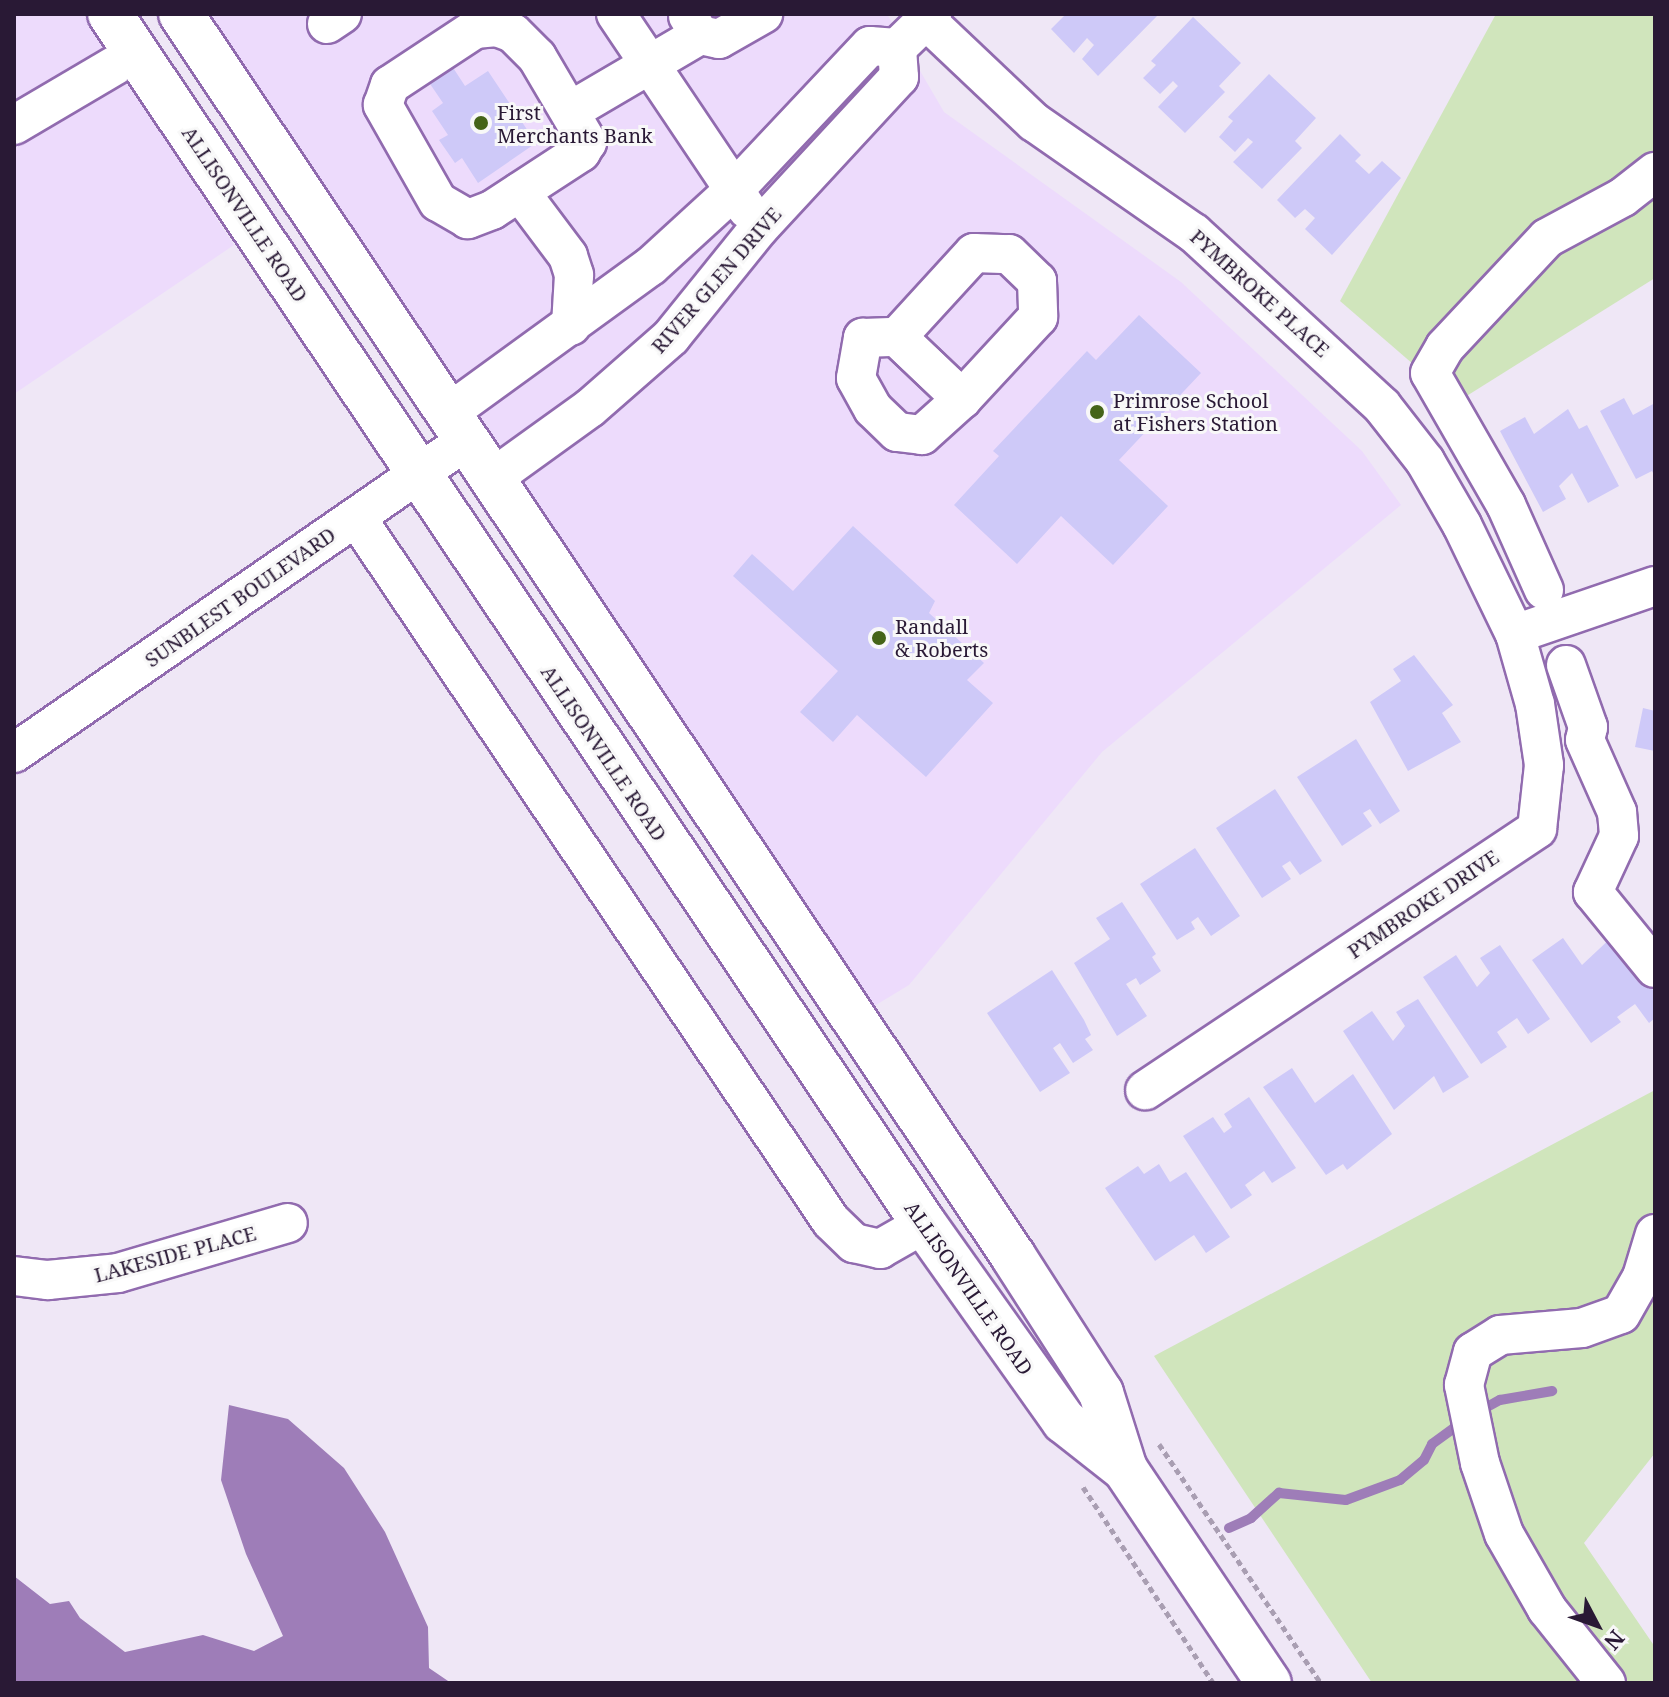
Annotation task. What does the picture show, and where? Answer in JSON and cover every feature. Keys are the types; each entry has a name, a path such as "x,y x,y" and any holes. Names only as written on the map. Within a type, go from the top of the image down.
{"main road":[{"name":"ALLISONVILLE ROAD","path":"110,14 416,474 924,1224 1064,1421 1125,1469"},
{"name":"ALLISONVILLE ROAD","path":"181,14 1053,1318 1101,1393 1125,1469 1261,1671"}],"street":[{"path":"616,14 736,188 759,228"},
{"path":"572,110 651,65 693,25 719,39 763,14"},
{"path":"457,427 571,326 651,266 736,188 870,46 897,48 929,17"},
{"name":"PYMBROKE PLACE","path":"929,17 1034,122 1194,233 1382,406 1425,461 1462,525 1515,634"},
{"path":"497,27 524,42 572,110 588,137 586,147 520,192 468,219 444,208 389,123 383,105 390,85 475,29 497,27"},
{"name":"RIVER GLEN DRIVE","path":"490,480 651,357 759,228 899,77 897,48"},
{"path":"14,125 116,65"},
{"path":"1544,590 1506,505 1430,373 1445,347 1547,238 1623,197 1655,172"},
{"path":"520,192 568,256 574,275 571,326"},
{"path":"897,337 974,253 1009,254 1037,281 1038,317 962,399 922,435 897,432 873,409 856,378 863,338 897,337 962,399"},
{"name":"SUNBLEST BOULEVARD","path":"14,753 416,474 457,427"},
{"path":"356,517 831,1221 867,1249 892,1245 924,1224"},
{"path":"1515,634 1655,586"},
{"name":"PYMBROKE DRIVE","path":"1145,1090 1537,829 1544,774 1540,725 1515,634"},
{"path":"1566,665 1588,727 1585,740 1617,812 1619,836 1593,892 1655,968"},
{"name":"LAKESIDE PLACE","path":"14,1276 48,1280 118,1273 288,1223"},
{"path":"1606,1683 1547,1609 1517,1560 1469,1420 1464,1385 1473,1352 1500,1335 1582,1328 1621,1314 1642,1277 1655,1234"}],"path":[{"path":"1150,1430 1321,1683"},
{"path":"1076,1477 1213,1683"}],"shaded area":[{"path":"14,14 83,14 234,245 14,394"},
{"path":"193,14 887,14 944,112 1181,282 1362,451 1401,505 1102,752 909,985 866,1011"},
{"path":"229,1405 288,1419 344,1468 385,1532 428,1627 429,1668 451,1683 14,1683 14,1576 50,1604 69,1601 80,1618 125,1652 203,1635 254,1651 283,1636 246,1554 221,1480"}],"green space":[{"path":"1496,14 1655,14 1655,278 1457,402 1340,301"},
{"path":"1655,1090 1655,1453 1584,1543 1655,1647 1655,1683 1372,1683 1154,1356"}],"building":[{"path":"1066,14 1158,15 1098,76 1082,59 1094,45 1087,38 1074,53 1051,29"},
{"path":"1193,17 1241,63 1219,86 1225,92 1185,133 1158,107 1178,86 1173,81 1160,94 1143,78 1156,65 1151,61"},
{"name":"First Merchants Bank","path":"448,60 465,86 488,71 536,143 478,183 462,158 455,163 439,140 448,135 432,111 443,103 424,75"},
{"path":"1269,74 1316,118 1295,141 1302,148 1262,189 1233,162 1253,142 1248,138 1235,152 1219,137 1233,121 1228,117"},
{"path":"1340,134 1361,155 1355,161 1369,174 1382,161 1401,178 1332,255 1305,229 1315,218 1305,209 1295,218 1277,200"},
{"name":"Primrose School at Fishers Station","path":"1139,315 1201,373 1119,460 1168,506 1113,565 1061,516 1017,564 954,505 999,456 993,451 1087,351 1096,360"},
{"path":"1624,398 1633,415 1655,403 1655,477 1652,471 1636,479 1600,411"},
{"path":"1568,409 1579,429 1587,425 1619,486 1588,503 1572,473 1559,486 1566,499 1543,512 1500,431 1525,417 1534,434"},
{"name":"Randall & Roberts","path":"853,526 935,601 929,613 984,663 967,680 993,703 926,777 857,715 833,742 800,712 838,671 733,576 752,554 793,591"},
{"path":"1414,655 1453,705 1442,713 1461,742 1408,771 1370,702 1401,681 1393,669"},
{"path":"1643,708 1655,711 1655,751 1635,747"},
{"path":"1356,739 1400,811 1380,824 1370,809 1363,813 1372,826 1342,846 1297,777"},
{"path":"1275,789 1322,861 1300,875 1290,861 1282,866 1291,879 1262,898 1216,828"},
{"path":"1195,848 1240,916 1211,936 1198,917 1191,922 1195,929 1177,940 1140,884"},
{"path":"1122,902 1156,954 1152,957 1161,971 1140,985 1136,978 1126,984 1147,1016 1117,1036 1074,963 1110,939 1096,918"},
{"path":"1614,935 1655,993 1655,1018 1649,1023 1635,1004 1617,1017 1621,1022 1591,1043 1532,960 1563,938 1582,965"},
{"path":"1500,945 1550,1019 1528,1034 1517,1018 1497,1032 1507,1047 1481,1064 1423,977 1456,955 1477,987 1490,973 1480,958"},
{"path":"1052,970 1084,1020 1091,1035 1085,1039 1093,1050 1073,1063 1060,1043 1053,1048 1070,1073 1040,1092 987,1013"},
{"path":"1418,999 1469,1077 1443,1093 1434,1076 1394,1110 1343,1031 1372,1011 1393,1041 1405,1026 1396,1012"},
{"path":"1292,1068 1315,1103 1353,1074 1392,1134 1347,1170 1343,1164 1326,1175 1263,1087"},
{"path":"1249,1097 1296,1168 1272,1183 1264,1171 1245,1185 1252,1195 1231,1209 1183,1136 1213,1117 1224,1133 1232,1127 1224,1114"},
{"path":"1159,1164 1170,1182 1186,1172 1230,1237 1206,1253 1194,1235 1155,1261 1105,1188 1138,1166 1144,1174"}],"waterway":[{"path":"1478,1412 1500,1400 1552,1391"},
{"path":"1229,1528 1251,1518 1279,1493 1346,1500 1400,1480 1424,1460 1432,1444 1465,1420"}],"place":[{"name":"First Merchants Bank","path":"481,123"},
{"name":"Primrose School at Fishers Station","path":"1097,412"},
{"name":"Randall & Roberts","path":"879,638"}]}
